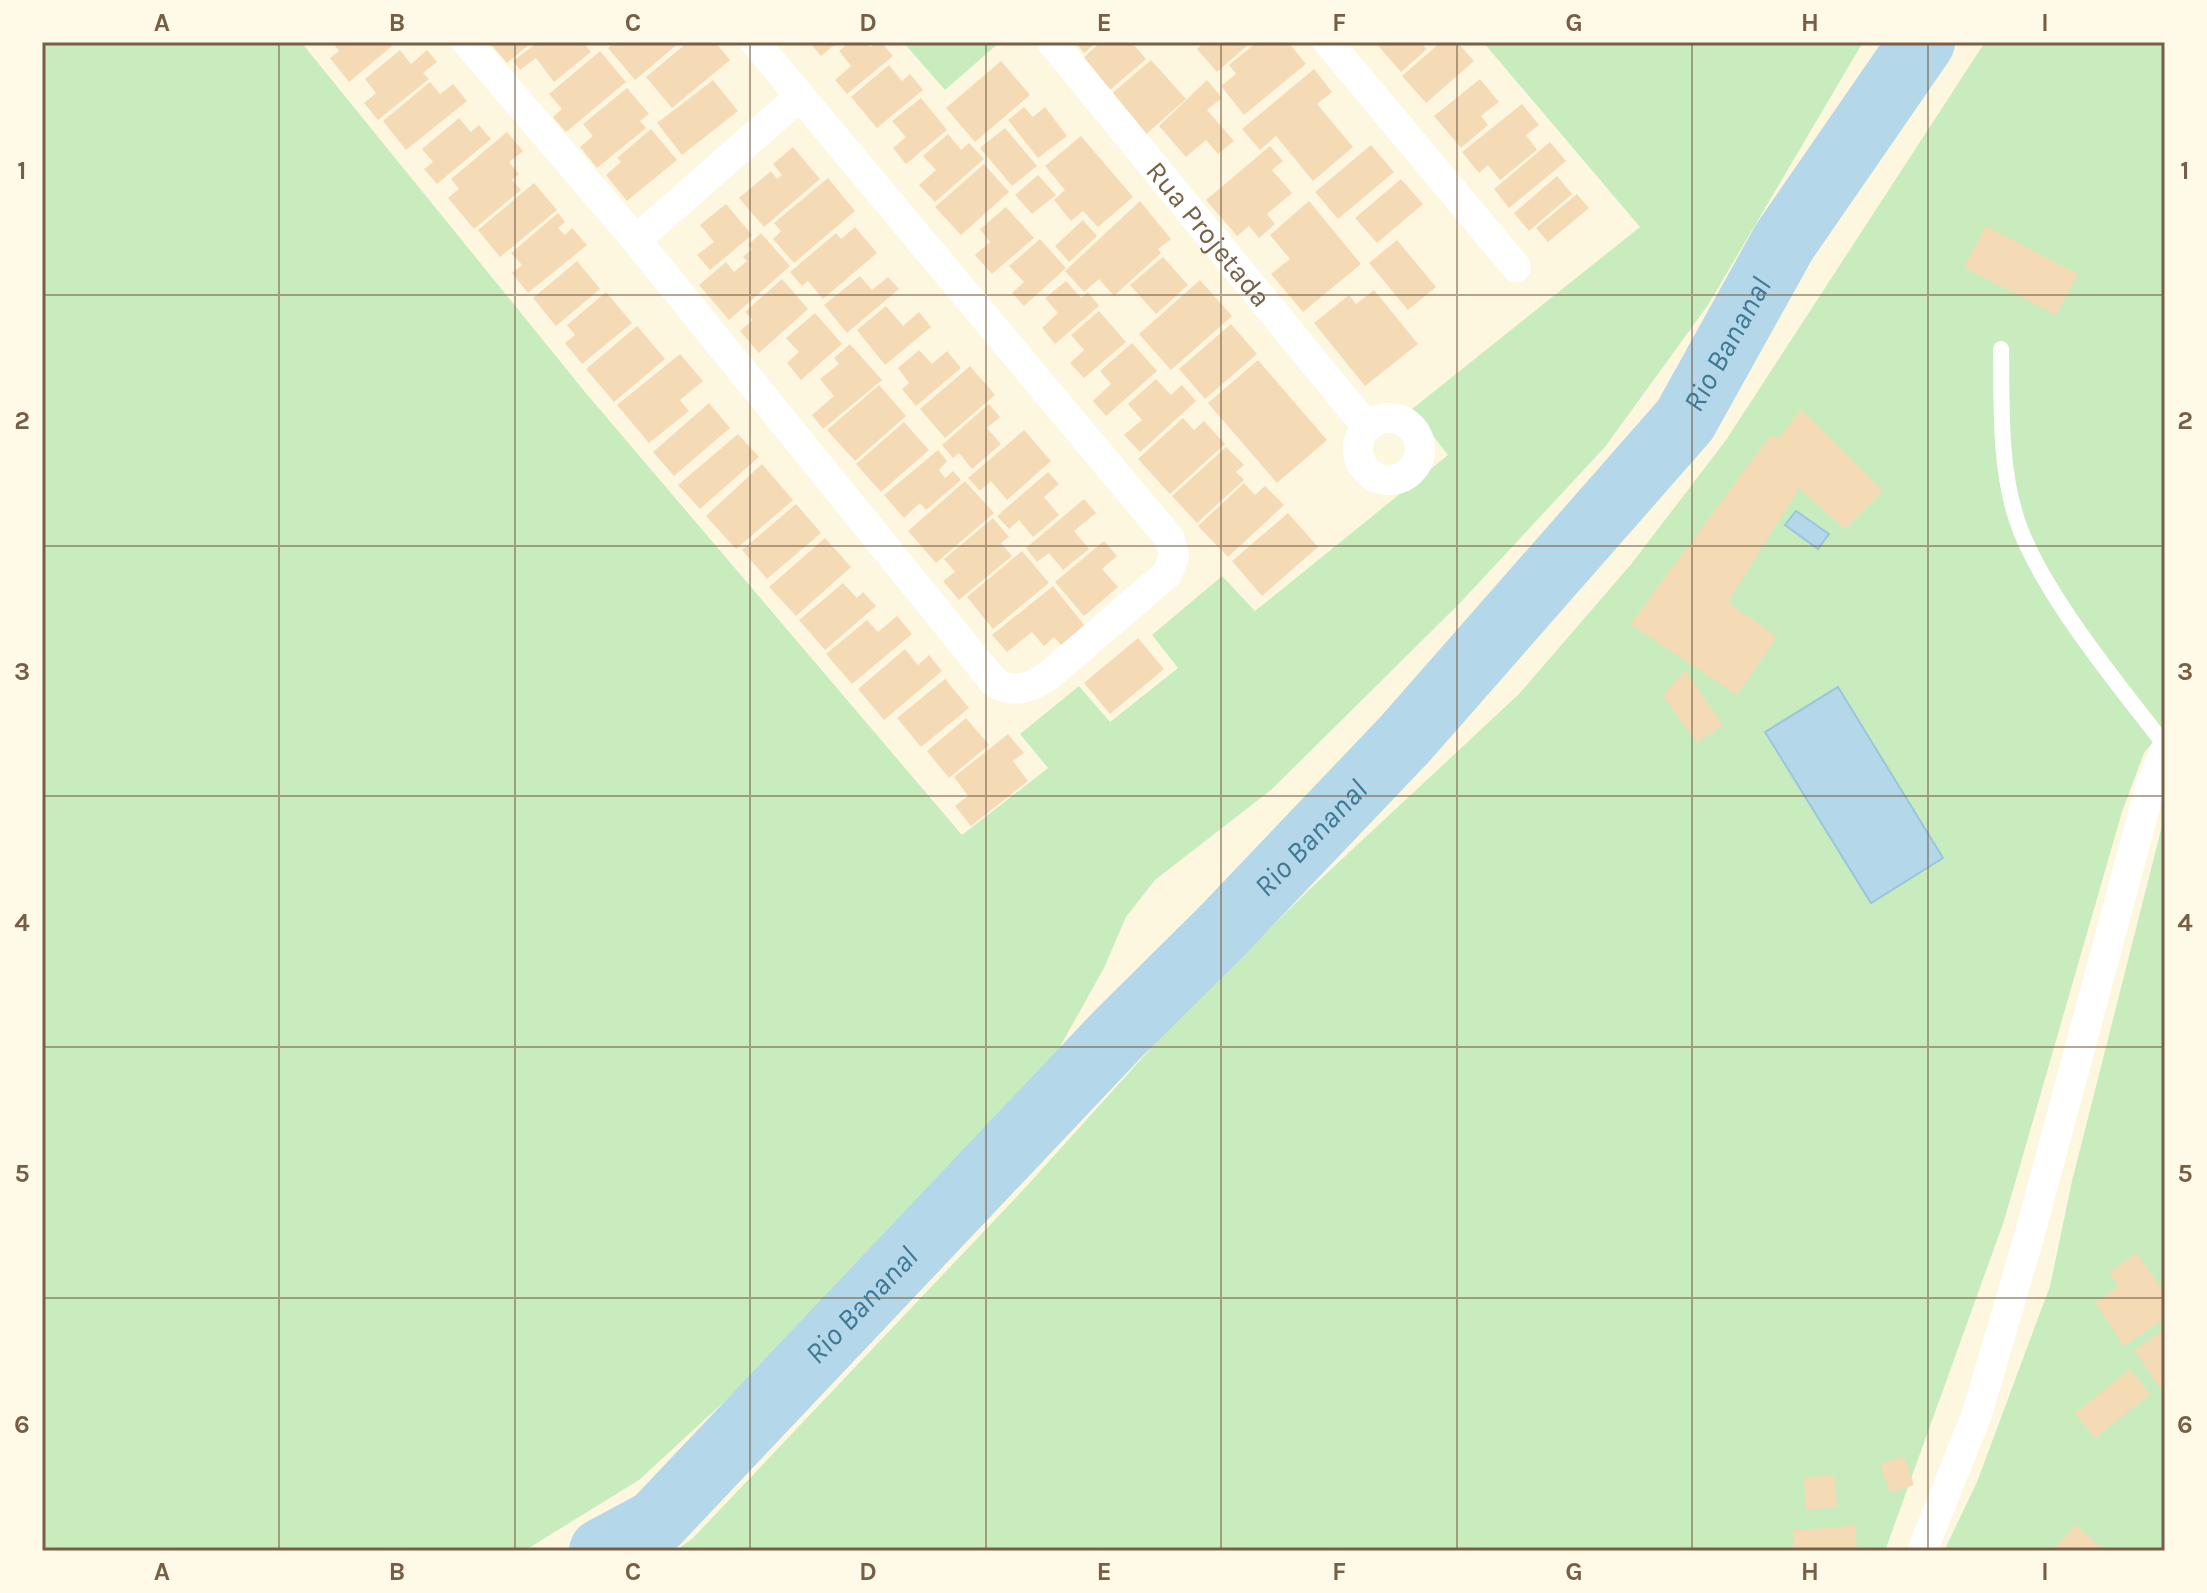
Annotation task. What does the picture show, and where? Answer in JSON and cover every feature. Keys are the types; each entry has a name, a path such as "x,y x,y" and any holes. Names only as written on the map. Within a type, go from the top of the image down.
{"street":[{"path":"467,42 636,240 1001,686 1022,689 1039,682 1167,574 1174,556 1165,531 755,42"},
{"name":"Rua Projetada","path":"1052,42 1367,427"},
{"path":"1328,42 1516,267"},
{"path":"636,240 800,96"},
{"path":"1922,1551 1977,1414 2029,1237 2150,788 2165,751"}],"lane":[{"path":"2001,349 2004,456 2015,515 2036,562 2105,668 2165,745"}],"green space":[{"path":"42,42 301,42 585,392 962,835 1048,768 1020,734 1079,686 1110,722 1178,668 1152,635 1222,576 1255,611 1448,455 1412,409 1640,227 1483,42 1863,42 1708,305 1605,447 1459,604 1271,790 1155,880 1126,917 1104,968 1056,1054 990,1140 776,1354 639,1480 524,1551 42,1551"},
{"path":"903,42 1000,42 945,90"},
{"path":"1985,42 2165,42 2165,727 2144,753 2122,812 2004,1221 1885,1551 675,1551 693,1538 1025,1188 1170,1027 1311,888 1520,693 1632,563 1726,440"},
{"path":"2165,814 2165,1551 1944,1551 1977,1482 2050,1286 2072,1181"}],"water":[{"path":"1796,511 1829,534 1818,549 1785,525"},
{"path":"1838,687 1943,858 1871,903 1765,732"}],"building":[{"path":"332,42 397,42 349,82 330,58 339,51"},
{"path":"489,42 532,42 507,63"},
{"path":"538,42 583,42 591,52 554,82 536,58 520,70 513,61"},
{"path":"615,42 680,42 635,80 608,48"},
{"path":"688,42 715,42 730,60 672,108 646,77"},
{"path":"809,42 838,42 821,56"},
{"path":"850,42 866,42 870,47 881,42 893,56 847,94 835,80 851,66 839,51"},
{"path":"1075,42 1097,42 1084,53"},
{"path":"1101,42 1136,42 1133,44 1146,59 1110,90 1082,59"},
{"path":"1205,42 1251,42 1217,72 1197,49"},
{"path":"1257,42 1269,45 1288,42 1306,64 1244,115 1221,86 1236,74 1229,65"},
{"path":"1375,42 1420,42 1427,49 1401,72"},
{"path":"1441,42 1457,42 1474,61 1426,103 1402,76"},
{"path":"400,50 411,64 427,50 437,62 423,73 429,79 378,120 364,103 376,93 365,79"},
{"path":"600,51 626,82 566,132 553,117 562,109 549,94"},
{"path":"1151,60 1186,99 1144,136 1110,95"},
{"path":"1001,61 1030,95 975,142 946,108"},
{"path":"889,65 902,81 910,74 923,90 877,128 851,97"},
{"path":"1314,69 1332,92 1317,104 1353,147 1313,181 1276,136 1260,150 1242,129"},
{"path":"1480,79 1499,102 1481,116 1488,125 1461,148 1434,116"},
{"path":"713,80 738,111 682,155 657,123"},
{"path":"1207,80 1222,98 1207,110 1234,141 1218,154 1206,140 1186,157 1159,126"},
{"path":"430,82 440,94 453,84 467,101 406,150 383,121"},
{"path":"627,88 649,114 640,121 646,128 597,168 580,147 593,136 583,124"},
{"path":"921,98 947,130 906,164 893,148 906,137 892,121"},
{"path":"1522,104 1539,125 1526,135 1537,150 1500,180 1488,165 1479,173 1462,152"},
{"path":"1024,107 1033,117 1045,107 1067,136 1038,158 1008,120"},
{"path":"459,118 471,132 479,125 491,139 437,184 424,169 433,162 422,149"},
{"path":"1005,128 1037,166 1012,186 980,148"},
{"path":"651,129 677,160 627,201 606,175 621,162 617,158"},
{"path":"507,132 523,151 509,162 519,174 512,180 521,190 474,229 448,198 459,189 451,179"},
{"path":"948,134 961,150 969,143 984,159 935,202 919,185 936,170 923,156"},
{"path":"1081,136 1133,197 1098,227 1083,211 1071,221 1054,200 1065,190 1045,166"},
{"path":"1550,142 1566,161 1509,208 1494,189"},
{"path":"1371,145 1394,172 1338,219 1315,192"},
{"path":"1270,146 1283,161 1272,170 1292,193 1267,214 1275,224 1259,238 1249,226 1237,236 1206,200"},
{"path":"793,147 820,179 764,227 739,198 771,171 777,179 782,175 773,164"},
{"path":"984,164 1009,192 961,235 935,207"},
{"path":"1038,175 1056,195 1032,214 1015,195"},
{"path":"1557,176 1572,194 1529,231 1514,213"},
{"path":"828,178 855,211 794,263 773,239 781,231 774,223"},
{"path":"1401,179 1423,204 1377,243 1355,218"},
{"path":"534,183 557,210 500,257 478,230"},
{"path":"1577,194 1589,208 1548,242 1536,228"},
{"path":"1140,201 1171,239 1158,249 1161,253 1114,296 1099,279 1084,292 1065,271"},
{"path":"1309,201 1361,264 1303,312 1271,274 1290,259 1270,235"},
{"path":"726,204 752,235 710,270 697,255 714,242 700,225"},
{"path":"1006,207 1034,238 992,274 975,255 990,242 980,229"},
{"path":"558,213 565,222 558,228 565,235 572,228 587,245 528,293 512,273 522,265 511,253"},
{"path":"1083,220 1097,236 1069,262 1055,246"},
{"path":"1986,226 2078,274 2056,315 1964,267"},
{"path":"855,227 877,253 823,299 808,281 802,286 790,272 836,233 841,239"},
{"path":"761,233 790,266 729,320 699,285 726,262 734,272 747,261 743,257 752,249 748,245"},
{"path":"1040,239 1066,268 1024,306 1012,293 1024,282 1009,266"},
{"path":"1397,240 1436,287 1408,310 1369,263"},
{"path":"1163,257 1188,285 1156,314 1130,285"},
{"path":"577,261 600,289 556,326 533,298"},
{"path":"860,276 872,290 888,277 899,289 847,333 824,305"},
{"path":"782,279 808,309 759,353 740,331 753,320 745,312"},
{"path":"1200,280 1232,316 1171,370 1139,334"},
{"path":"1066,281 1081,298 1088,292 1099,306 1055,344 1042,328 1058,313 1045,298"},
{"path":"1374,290 1418,344 1365,386 1314,323 1349,295 1356,304"},
{"path":"606,292 632,323 582,364 565,343 575,335 567,325"},
{"path":"886,306 903,326 919,312 931,327 885,365 857,330"},
{"path":"1099,311 1126,342 1084,378 1070,363 1084,350 1071,335"},
{"path":"815,313 842,344 801,380 787,363 799,352 786,338"},
{"path":"1231,324 1257,354 1205,399 1179,369"},
{"path":"637,326 665,359 614,402 586,369"},
{"path":"1132,343 1157,371 1106,416 1093,401 1111,384 1100,371"},
{"path":"850,344 882,380 823,429 812,415 834,396 820,379 839,364 834,358"},
{"path":"919,350 932,364 947,351 961,368 916,406 902,389 909,383 898,368"},
{"path":"680,354 703,381 680,400 689,411 649,443 617,405"},
{"path":"1258,360 1327,440 1277,483 1208,403"},
{"path":"970,366 995,395 945,438 920,409"},
{"path":"1156,379 1171,395 1182,385 1196,401 1140,452 1124,435 1142,420 1128,404"},
{"path":"879,385 906,416 855,461 827,430"},
{"path":"709,403 730,428 674,476 653,452"},
{"path":"989,404 1000,417 987,428 1001,444 972,469 959,453 953,458 942,445"},
{"path":"1801,409 1883,491 1845,529 1799,488 1728,602 1777,637 1737,695 1630,624 1771,435 1779,438"},
{"path":"1183,418 1194,430 1204,421 1225,444 1170,494 1138,459"},
{"path":"904,422 929,450 881,492 856,464"},
{"path":"1024,430 1051,461 1007,500 991,481 980,491 968,478"},
{"path":"738,434 759,457 700,509 678,485"},
{"path":"1226,447 1244,465 1236,472 1244,480 1197,523 1172,496"},
{"path":"938,450 947,461 939,470 945,478 953,471 961,480 926,510 920,503 904,518 884,495"},
{"path":"762,464 793,500 736,549 706,516"},
{"path":"1048,472 1059,484 1044,497 1059,515 1033,537 1019,520 1009,529 997,516"},
{"path":"965,481 994,513 936,563 908,531"},
{"path":"1244,483 1255,495 1265,486 1284,505 1228,557 1198,526"},
{"path":"1084,499 1096,513 1074,531 1089,549 1063,570 1049,553 1037,562 1026,548"},
{"path":"796,504 821,533 767,579 742,550"},
{"path":"1288,513 1318,547 1262,596 1232,561"},
{"path":"993,518 1009,537 1001,543 1012,556 959,600 943,581 955,572 944,559"},
{"path":"825,538 851,567 796,616 769,587"},
{"path":"1104,541 1117,556 1102,569 1118,587 1084,616 1055,582"},
{"path":"1022,551 1049,583 993,629 967,597"},
{"path":"843,583 857,598 863,592 876,606 825,650 799,620"},
{"path":"1053,586 1085,626 1062,646 1054,637 1044,646 1032,632 1007,652 992,635"},
{"path":"897,616 912,634 852,684 826,654 867,620 878,632"},
{"path":"1138,638 1164,669 1110,714 1084,683"},
{"path":"905,649 918,665 929,655 942,671 884,720 858,689"},
{"path":"1685,670 1723,725 1697,743 1663,696"},
{"path":"945,679 969,708 921,747 897,718"},
{"path":"966,718 989,745 949,778 927,751"},
{"path":"1008,734 1024,753 1013,761 1028,781 971,826 955,806 968,796 954,777"},
{"path":"2137,1253 2165,1293 2165,1318 2124,1346 2095,1303 2119,1286 2109,1272"},
{"path":"2165,1329 2165,1395 2134,1350"},
{"path":"2130,1369 2150,1394 2095,1438 2075,1413"},
{"path":"1904,1456 1914,1485 1890,1493 1880,1464"},
{"path":"1834,1475 1837,1507 1806,1510 1804,1478"},
{"path":"2075,1525 2106,1551 2052,1551"},
{"path":"1855,1526 1857,1551 1794,1551 1793,1530"}],"waterway":[{"name":"Rio Bananal","path":"602,1551 656,1522 1117,1035 1221,932 1405,739 1685,420 1784,242 1922,42"}]}
